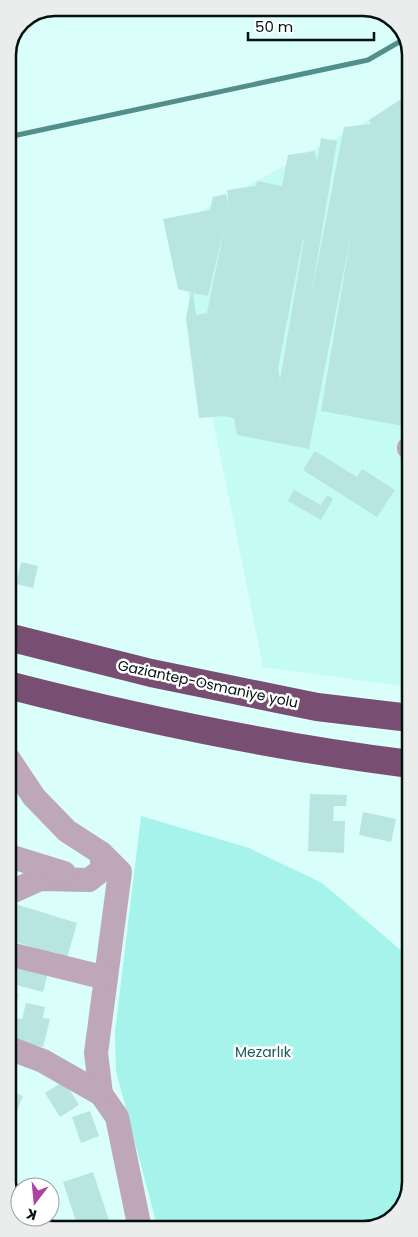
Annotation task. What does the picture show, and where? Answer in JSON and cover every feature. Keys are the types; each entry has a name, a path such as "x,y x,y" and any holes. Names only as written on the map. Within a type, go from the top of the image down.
{"highway":[{"name":"Gaziantep-Osmaniye yolu","path":"16,639 151,674 317,707 402,713"},
{"path":"16,691 330,754 402,763"}],"street":[{"path":"16,770 34,797 67,831 101,853 120,872 96,1054 101,1094"},
{"path":"16,890 40,879 89,880 103,869 101,853"},
{"path":"16,858 89,880"},
{"path":"16,956 106,978"},
{"path":"16,1051 44,1061 101,1094 117,1117 138,1221"}],"shaded area":[{"path":"402,102 402,686 263,667 174,226"}],"green space":[{"name":"Mezarlık","path":"141,816 249,848 322,883 402,951 402,1182 400,1195 394,1206 378,1218 363,1221 156,1221 116,1071 115,1032"}],"building":[{"path":"402,99 402,426 321,411 352,229 309,449 237,435 234,418 223,416 199,418 186,318 191,292 178,289 163,219 210,210 213,197 226,194 229,205 227,190 256,186 257,181 282,186 288,155 315,151 317,162 321,138 337,141 311,297 344,127 371,124 369,120","holes":["225,224 207,313 196,315 193,293 208,296","304,239 280,380 278,368"]},
{"path":"315,451 357,477 362,469 395,490 377,517 303,470"},
{"path":"294,490 321,505 327,495 333,499 321,520 288,501"},
{"path":"21,562 38,566 33,588 16,584"},
{"path":"310,794 347,795 346,806 334,806 333,821 345,821 344,853 308,851"},
{"path":"363,812 396,819 391,842 359,835"},
{"path":"16,904 77,923 67,958 16,942"},
{"path":"19,961 49,969 43,992 16,985 16,971"},
{"path":"16,993 19,994 16,1004"},
{"path":"26,1003 45,1007 43,1018 50,1019 43,1047 16,1040 16,1018 22,1019"},
{"path":"64,1081 79,1105 60,1117 45,1093"},
{"path":"16,1093 23,1096 16,1113"},
{"path":"90,1111 99,1136 81,1143 72,1117"},
{"path":"93,1172 109,1221 76,1221 63,1182"}],"waterway":[{"path":"16,135 368,60 399,42"}]}
